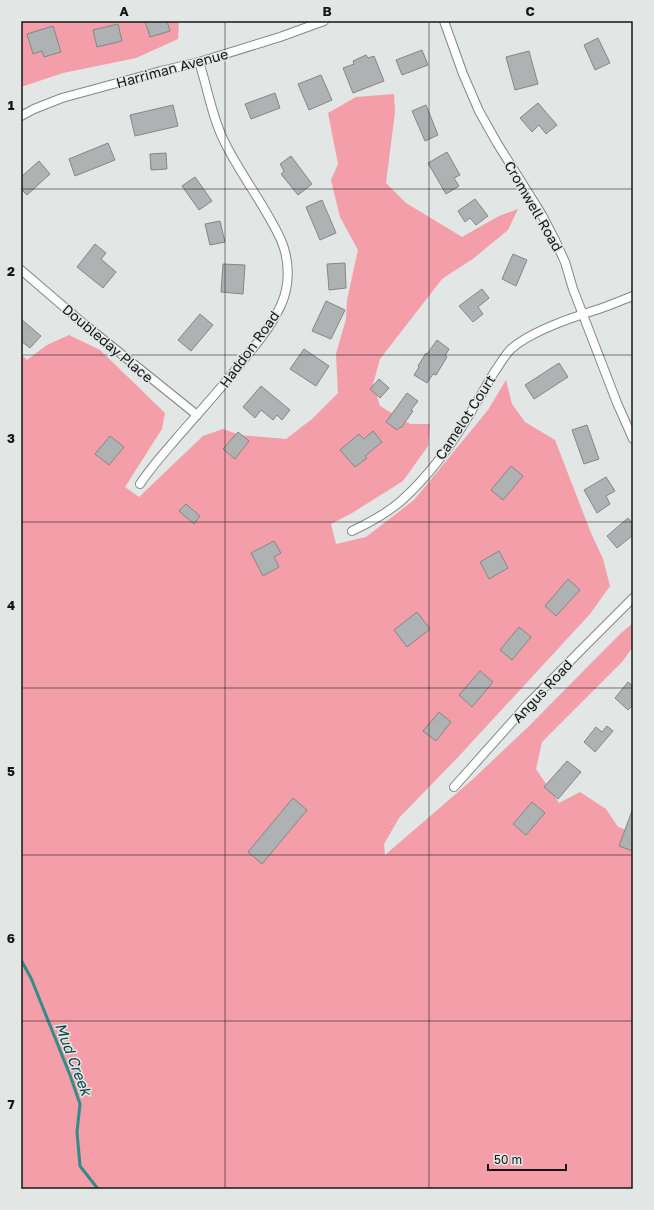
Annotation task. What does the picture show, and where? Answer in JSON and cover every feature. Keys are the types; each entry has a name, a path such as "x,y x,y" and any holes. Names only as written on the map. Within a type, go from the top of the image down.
{"street":[{"name":"Harriman Avenue","path":"21,116 34,108 62,98 199,62 280,37 324,21"},
{"name":"Cromwell Road","path":"444,21 463,74 479,111 496,143 531,198 555,240 565,262 573,289 617,403 633,439"},
{"name":"Haddon Road","path":"140,484 159,459 236,371 268,327 281,306 287,281 287,260 281,241 272,222 224,142 216,122 199,62"},
{"name":"Doubleday Place","path":"21,270 84,324 197,415"},
{"name":"Camelot Court","path":"352,531 381,515 400,502 414,488 447,449 502,360 510,350 525,338 583,314 633,296"},
{"name":"Angus Road","path":"454,787 528,704 633,598"}],"shaded area":[{"path":"21,21 179,21 178,39 136,58 63,73 21,87"},
{"path":"394,94 395,112 386,183 406,203 462,237 499,216 518,209 508,230 474,258 442,279 380,359 373,384 380,406 410,424 430,424 428,446 403,481 352,513 331,524 336,544 366,537 414,500 488,410 506,380 512,404 525,422 555,440 591,533 603,559 610,586 590,614 460,755 399,818 384,844 385,855 472,780 527,728 620,634 633,623 633,647 622,662 542,742 536,769 559,803 580,792 606,809 618,827 633,832 633,1189 21,1189 21,354 27,360 47,345 69,335 100,350 165,413 162,429 125,487 139,497 203,436 223,429 240,435 286,439 312,419 338,393 336,354 346,319 347,300 358,250 340,217 331,180 338,164 328,113 356,97"}],"building":[{"path":"145,21 167,21 170,31 150,37"},
{"path":"118,24 122,41 97,47 93,30"},
{"path":"53,26 61,52 44,57 42,51 33,54 27,34"},
{"path":"598,38 610,63 595,70 584,45"},
{"path":"422,50 428,65 402,75 396,60"},
{"path":"529,51 538,84 515,90 506,57"},
{"path":"366,55 368,58 374,56 384,81 353,93 343,68 354,64 353,61"},
{"path":"321,75 332,100 309,110 298,84"},
{"path":"275,93 280,108 251,119 245,104"},
{"path":"538,103 557,125 546,134 539,125 532,132 520,118"},
{"path":"173,105 178,126 135,136 130,115"},
{"path":"426,105 438,135 425,141 412,111"},
{"path":"108,143 115,160 75,176 69,159"},
{"path":"447,152 460,175 454,178 459,186 446,194 428,163"},
{"path":"166,153 167,169 151,170 150,154"},
{"path":"291,156 312,184 298,195 281,174 284,171 280,164"},
{"path":"39,161 50,174 27,195 21,189 21,177"},
{"path":"195,177 212,201 199,210 182,186"},
{"path":"475,199 488,216 476,225 470,218 465,222 458,211"},
{"path":"322,200 336,233 320,240 306,207"},
{"path":"220,221 225,242 210,245 205,224"},
{"path":"95,244 106,253 101,259 116,272 103,288 77,267"},
{"path":"513,254 527,260 516,286 502,279"},
{"path":"345,263 346,288 329,290 327,264"},
{"path":"223,264 245,265 243,294 221,292"},
{"path":"482,289 489,298 478,307 483,314 473,322 459,306"},
{"path":"326,301 345,310 331,339 312,331"},
{"path":"200,314 213,325 191,351 178,340"},
{"path":"21,319 41,336 30,348 21,341"},
{"path":"437,340 449,349 445,356 447,357 436,375 433,374 427,383 414,375 426,353 427,354"},
{"path":"304,349 329,366 316,386 290,369"},
{"path":"559,363 568,377 534,399 525,385"},
{"path":"379,379 389,388 380,398 370,389"},
{"path":"261,386 290,410 282,420 277,415 273,420 261,410 255,418 243,407"},
{"path":"407,393 418,401 401,428 400,427 397,430 386,422"},
{"path":"587,425 599,459 584,464 572,430"},
{"path":"373,431 382,442 365,456 367,458 355,467 340,450 359,434 364,439"},
{"path":"238,432 249,441 235,459 223,449"},
{"path":"110,436 124,447 109,465 95,454"},
{"path":"511,466 523,476 503,500 491,490"},
{"path":"606,477 615,491 606,496 610,504 597,513 584,490"},
{"path":"186,504 200,516 194,524 179,511"},
{"path":"628,518 633,524 633,535 617,548 607,536"},
{"path":"274,541 281,553 274,557 279,567 263,576 251,553"},
{"path":"499,551 508,568 489,579 480,562"},
{"path":"568,579 580,590 556,616 545,606"},
{"path":"417,612 430,629 407,647 394,630"},
{"path":"519,627 531,637 512,660 500,650"},
{"path":"480,671 493,682 472,707 459,695"},
{"path":"628,682 633,686 633,705 628,710 615,698"},
{"path":"439,712 451,722 436,741 423,731"},
{"path":"607,726 613,731 595,752 584,742 596,727 602,732"},
{"path":"567,761 581,772 558,799 544,787"},
{"path":"293,798 307,810 262,864 248,852"},
{"path":"532,802 545,813 526,835 513,824"},
{"path":"632,811 633,812 633,851 619,846"}],"waterway":[{"name":"Mud Creek","path":"21,960 31,978 80,1104 77,1132 80,1166 98,1189"}]}
